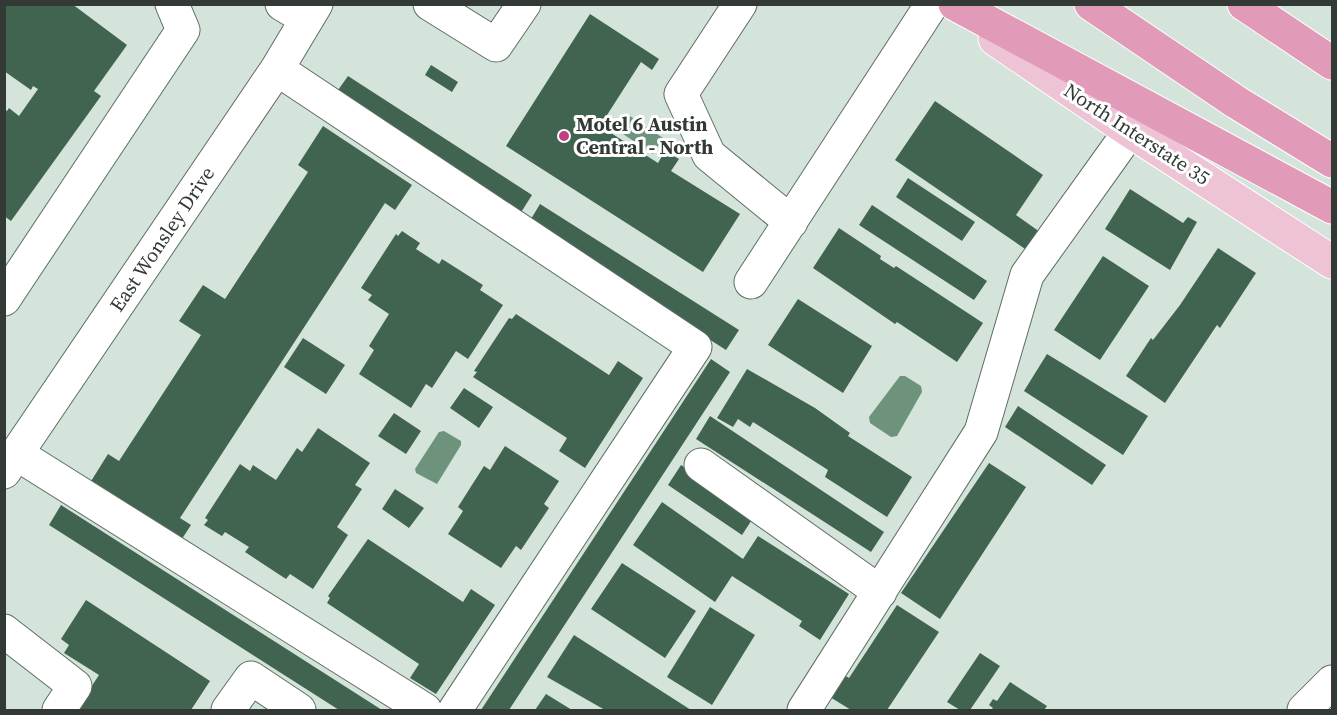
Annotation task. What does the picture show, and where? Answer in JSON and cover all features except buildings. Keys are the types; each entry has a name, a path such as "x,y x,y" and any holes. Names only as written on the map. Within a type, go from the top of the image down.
{"highway":[{"path":"955,4 1332,207"},
{"path":"1091,4 1236,102 1332,161"},
{"path":"1244,4 1332,63"},
{"path":"1236,102 1332,185"}],"main road":[{"name":"North Interstate 35","path":"944,4 1130,131 1332,262"}],"street":[{"path":"4,299 183,30 172,4"},
{"path":"430,4 496,45 524,4"},
{"path":"740,4 681,94 709,155 791,222"},
{"path":"751,282 932,4"},
{"name":"East Wonsley Drive","path":"11,463 277,69 302,9"},
{"path":"277,69 695,347 455,711"},
{"path":"804,711 981,432 1028,275 1130,131"},
{"path":"11,463 425,711"},
{"path":"701,465 880,592"},
{"path":"4,631 75,686 60,711"},
{"path":"228,711 251,678 299,711"},
{"path":"1308,709 1332,682"}],"shaded area":[{"path":"630,116 663,138 653,154 620,132"},
{"path":"900,376 905,376 921,386 922,392 897,436 891,437 870,423 869,417"},
{"path":"444,431 461,441 461,445 437,484 416,473 415,469 439,432"}],"place":[{"name":"Motel 6 Austin Central - North","path":"564,136"}]}
